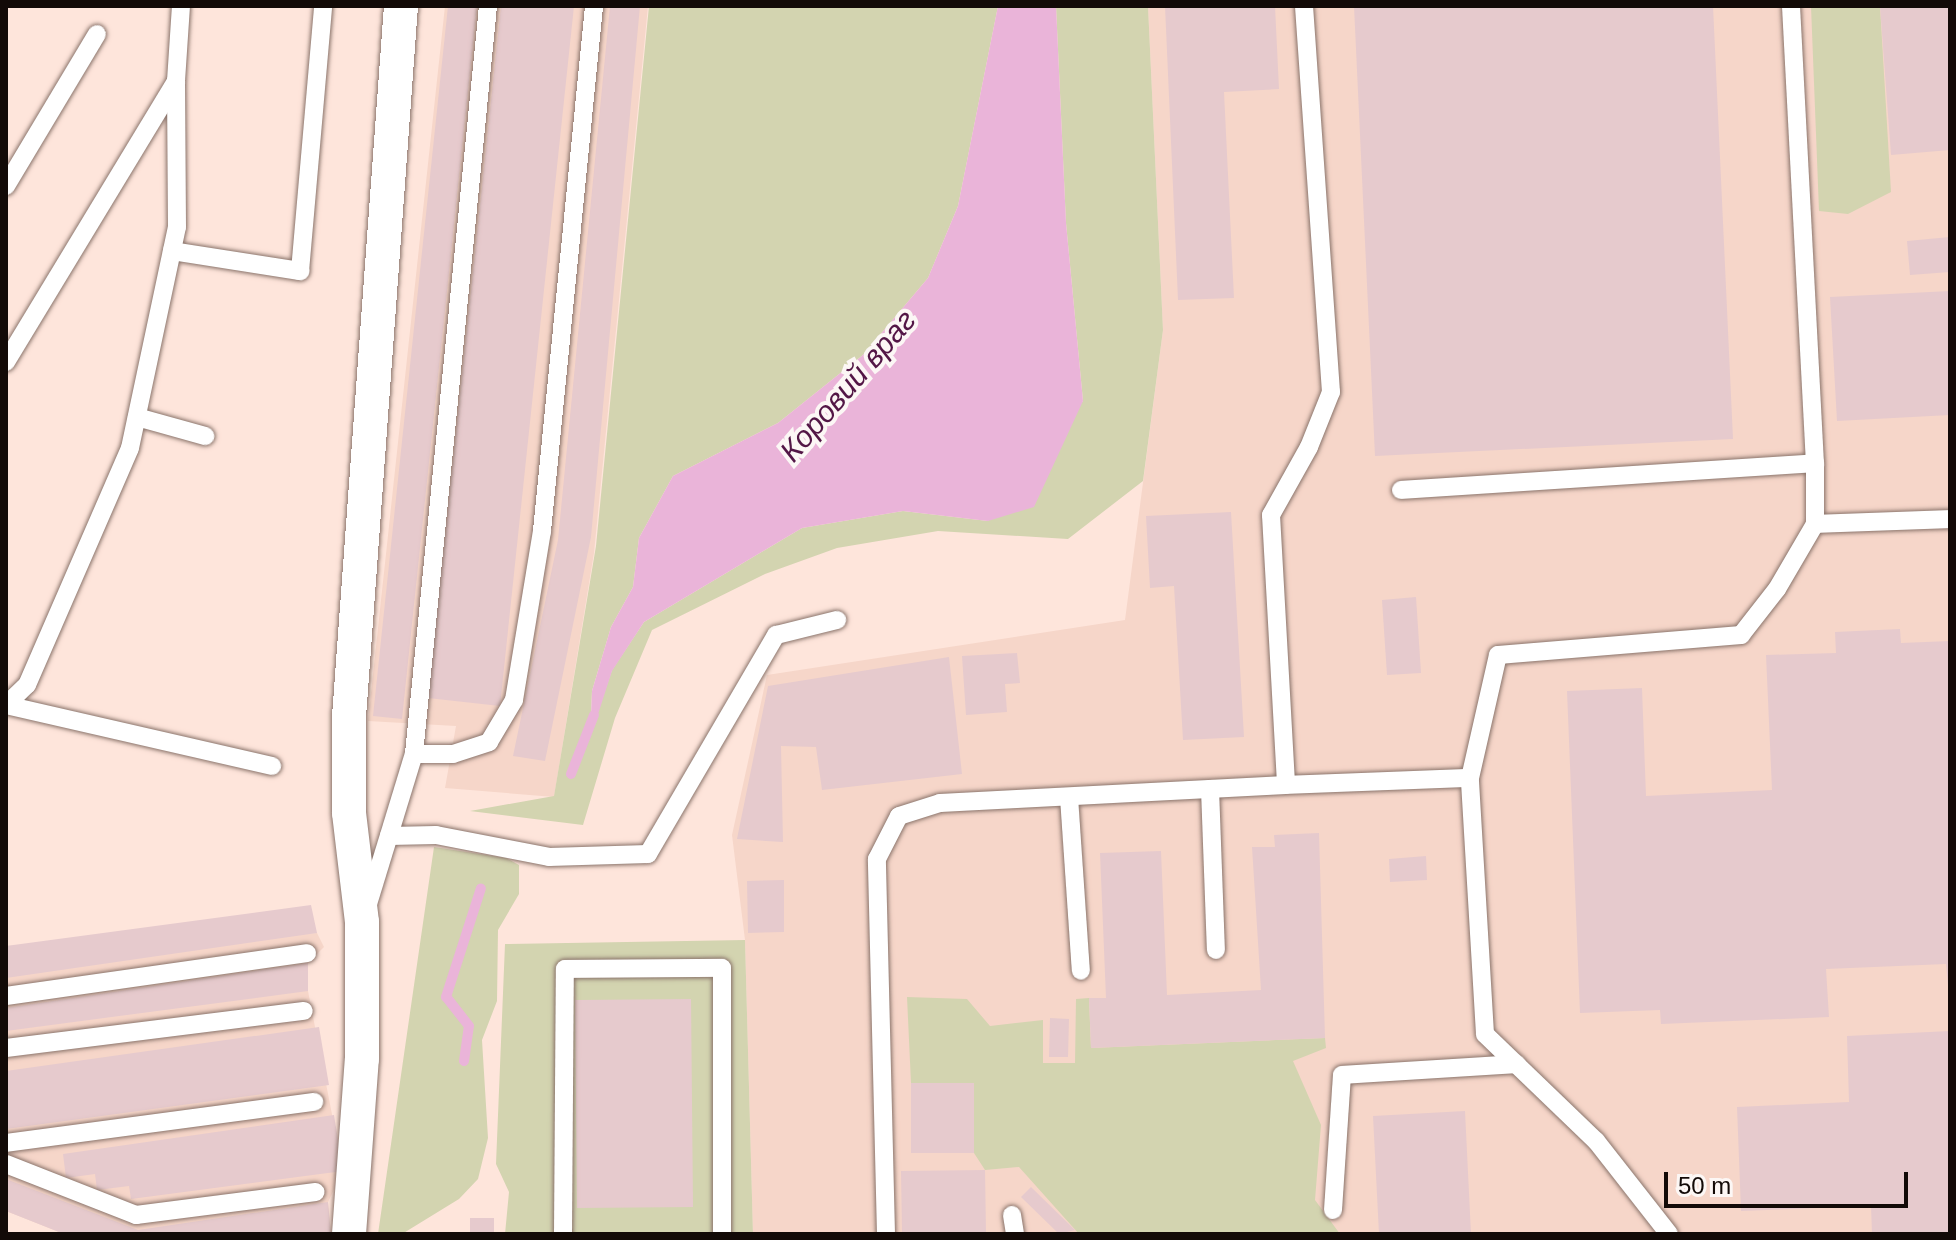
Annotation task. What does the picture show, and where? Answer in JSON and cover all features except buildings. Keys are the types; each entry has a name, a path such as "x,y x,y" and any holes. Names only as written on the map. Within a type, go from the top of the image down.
{"street":[{"path":"349,1234 362,1059 362,922 349,813 349,717 401,6"}],"lane":[{"path":"6,705 27,685 130,448 177,227 176,81 181,6"},
{"path":"362,922 414,754 488,6"},
{"path":"414,754 453,754 489,742 514,700 542,531 594,6"},
{"path":"1286,785 1271,515 1309,447 1331,392 1304,6"},
{"path":"1669,1234 1596,1141 1485,1034 1470,778 1498,655 1741,635 1777,589 1815,524 1815,463 1791,6"},
{"path":"172,251 300,271 318,7"},
{"path":"6,186 97,34"},
{"path":"6,362 176,81"},
{"path":"137,417 205,436"},
{"path":"1401,490 1815,463"},
{"path":"1815,524 1950,519"},
{"path":"389,836 436,835 549,857 648,854 776,635 837,620"},
{"path":"6,705 272,766"},
{"path":"886,1234 877,859 899,816 926,807 1069,797 1470,778"},
{"path":"1210,789 1216,950"},
{"path":"1069,797 1081,971"},
{"path":"6,996 307,953"},
{"path":"563,1234 565,969 722,968 722,1234"},
{"path":"6,1048 304,1011"},
{"path":"1333,1210 1342,1075 1517,1064"},
{"path":"6,1143 314,1102"},
{"path":"6,1164 136,1215 316,1192"},
{"path":"1012,1215 1015,1234"}],"shaded area":[{"path":"445,6 648,6 594,553 554,797 445,788 456,726 368,721"},
{"path":"1148,6 1950,6 1950,1234 753,1234 745,940 732,835 767,675 1125,620 1163,330"},
{"path":"317,933 324,947 308,963 308,991 343,1171 328,1202 331,1234 64,1234 6,1211 6,946"}],"green space":[{"path":"649,6 998,6 958,206 928,278 863,355 778,423 673,476 639,538 633,587 611,627 592,691 590,735 612,670 644,622 802,528 903,511 988,521 1083,401 1066,223 1056,6 1148,6 1163,330 1143,481 1068,539 938,531 837,548 765,574 652,630 615,718 583,825 470,811 554,796 596,546"},
{"path":"1811,6 1880,6 1891,192 1848,214 1819,211"},
{"path":"434,847 506,858 519,865 519,894 498,930 497,1001 482,1040 488,1138 478,1179 459,1199 402,1234 378,1234"},
{"path":"745,940 753,1234 505,1234 509,1192 496,1164 505,944"},
{"path":"907,997 967,999 990,1026 1043,1020 1043,1063 1075,1063 1076,999 1089,998 1091,1048 1325,1038 1326,1048 1293,1061 1321,1125 1315,1200 1340,1234 1079,1234 1019,1167 985,1170 974,1153 974,1083 911,1083"}],"water":[{"path":"998,6 1056,6 1066,223 1083,401 1034,507 988,521 903,511 802,528 644,622 612,671 590,739 592,691 611,627 633,587 639,538 673,476 778,423 863,355 928,278 958,206"}],"waterway":[{"name":"Коровий враг","path":"571,774 594,715"},
{"name":"Коровий враг","path":"464,1061 469,1026 446,997 481,888"}]}
